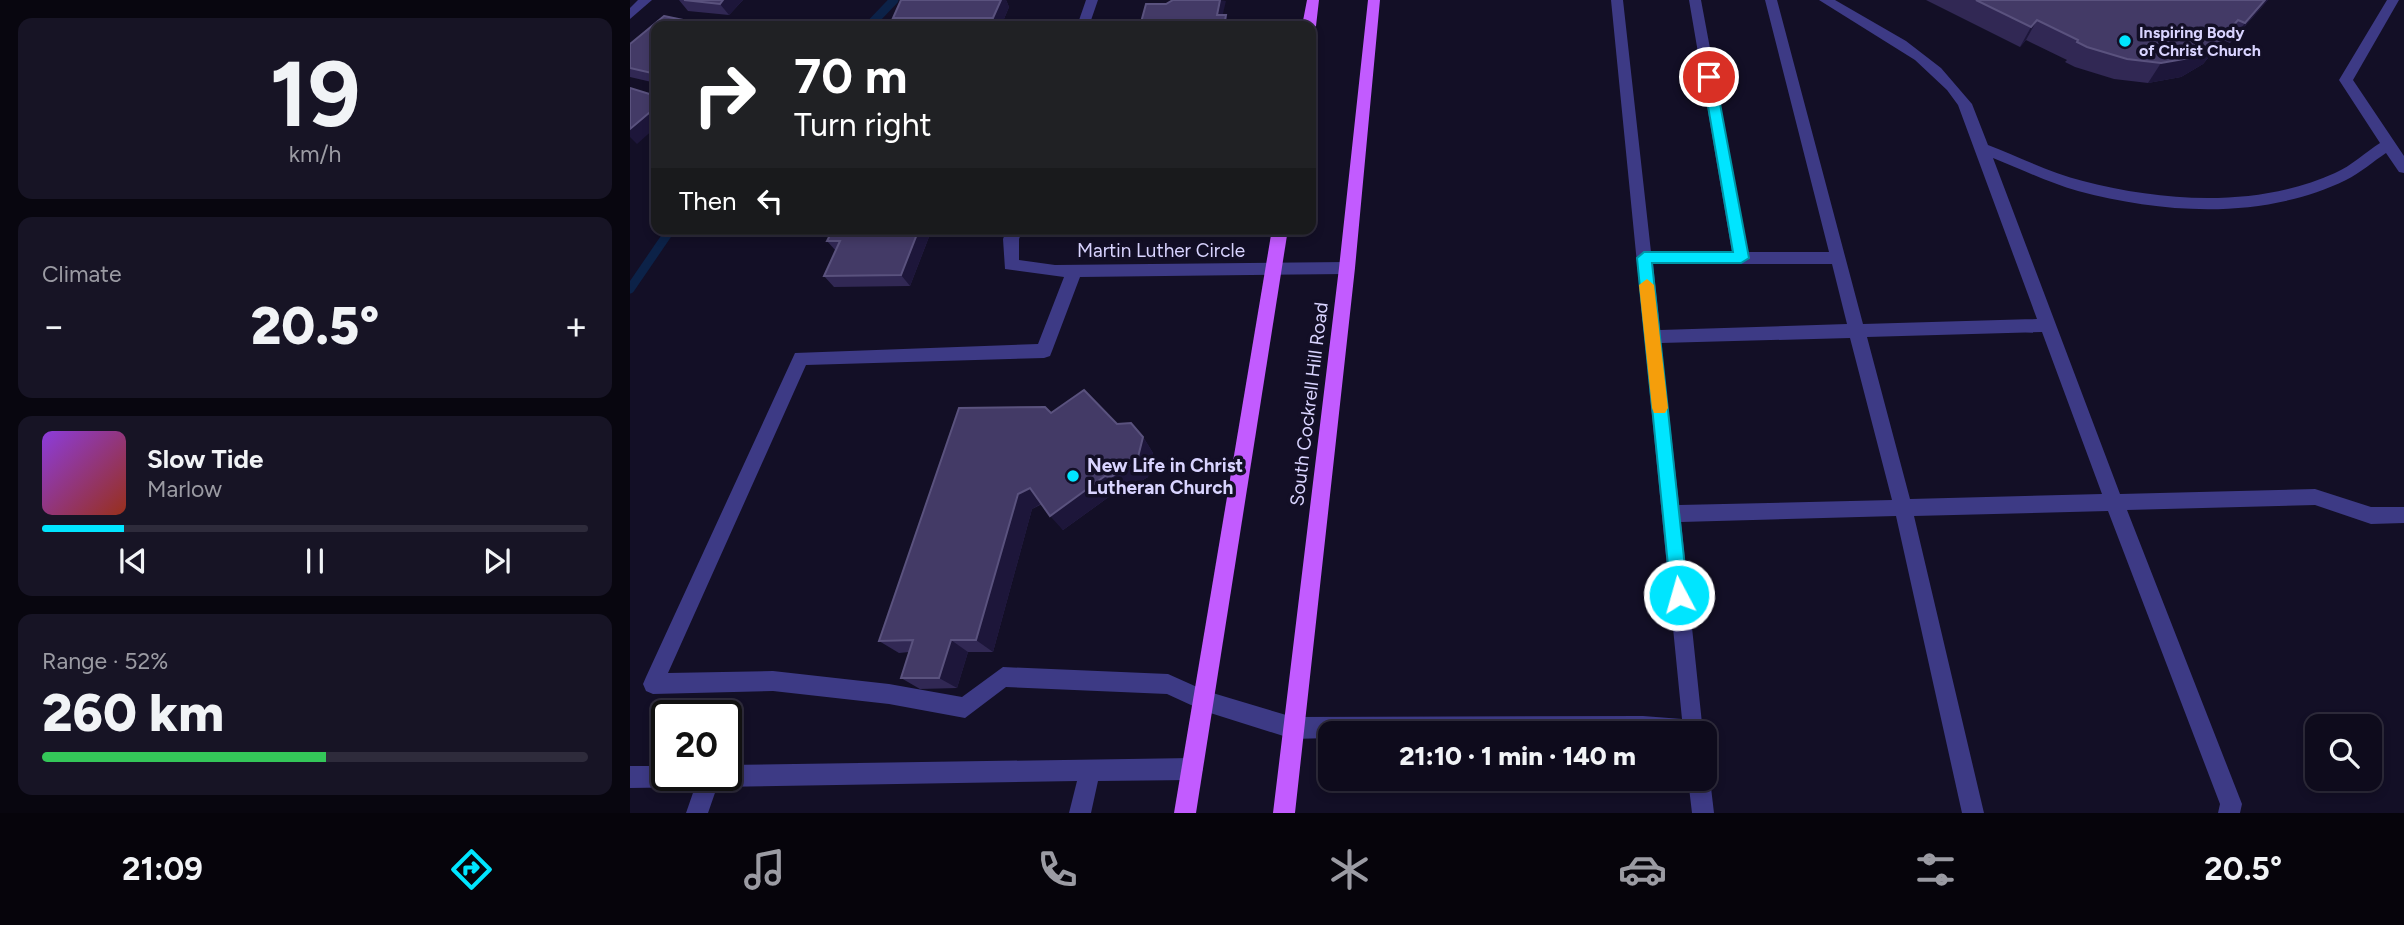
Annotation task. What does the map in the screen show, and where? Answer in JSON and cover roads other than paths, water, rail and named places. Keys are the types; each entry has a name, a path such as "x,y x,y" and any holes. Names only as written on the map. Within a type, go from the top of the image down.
{"main road":[{"path":"1310,21 1313,0"},
{"name":"South Cockrell Hill Road","path":"1284,813 1348,268 1374,0"},
{"path":"1185,813 1279,235"}],"street":[{"path":"630,15 646,0"},
{"path":"1085,21 1092,0"},
{"path":"1616,0 1693,721"},
{"path":"1695,0 1741,258"},
{"path":"1770,0 1903,508 1973,813"},
{"path":"1825,0 1912,52 1950,82 1965,104 2231,804 2229,813"},
{"path":"2393,0 2346,80 2404,168"},
{"path":"1981,148 2079,186 2163,202 2243,203 2291,193 2342,176 2388,144"},
{"name":"Martin Luther Circle","path":"1012,235 1012,265 1074,271 1273,271 1348,268"},
{"path":"1644,258 1838,258"},
{"path":"1074,271 1044,351 801,358 653,684 773,681 889,694 965,708 1003,677 1168,684 1204,701 1293,728 1318,728"},
{"path":"1652,337 2048,325"},
{"path":"1671,514 2315,497 2358,512 2392,519 2404,515"},
{"path":"742,775 1192,769"},
{"path":"1080,813 1090,770"},
{"path":"630,777 651,777"},
{"path":"697,813 704,791"},
{"path":"1700,791 1703,813"}],"waterway":[{"path":"874,21 894,0"},
{"path":"630,289 667,235"}],"place":[{"name":"Inspiring Body of Christ Church","path":"2125,41"},
{"name":"New Life in Christ Lutheran Church","path":"1073,476"}]}
